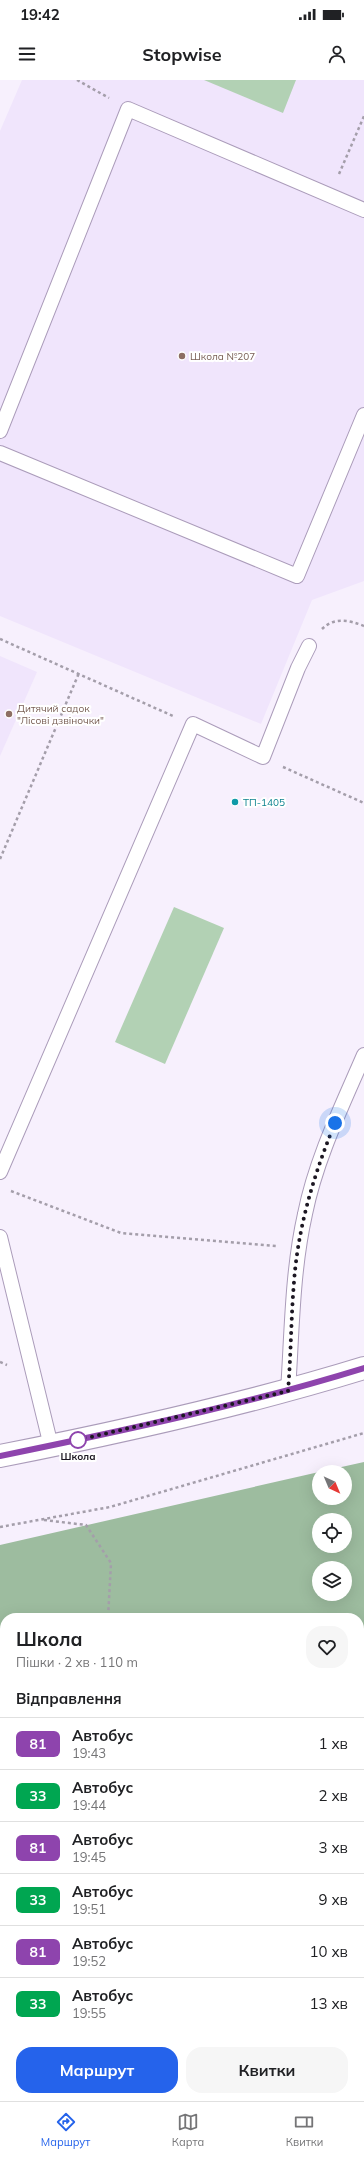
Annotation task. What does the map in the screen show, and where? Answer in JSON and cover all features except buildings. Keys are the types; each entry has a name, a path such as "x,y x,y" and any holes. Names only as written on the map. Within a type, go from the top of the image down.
{"street":[{"path":"0,1456 51,1446 288,1391 364,1368"}],"lane":[{"path":"0,431 128,109 364,210"},
{"path":"0,453 297,576 364,415"},
{"path":"0,1172 193,724 263,757 298,668 309,646"},
{"path":"288,1391 294,1282 298,1248 305,1212 324,1150 364,1055"},
{"path":"0,1237 51,1446"}],"path":[{"path":"77,80 128,109"},
{"path":"330,195 364,116"},
{"path":"309,646 326,625 340,620 351,621 364,626"},
{"path":"0,639 193,724"},
{"path":"0,859 79,673"},
{"path":"263,757 364,803"},
{"path":"7,1190 121,1233 298,1248"},
{"path":"0,1527 110,1507 364,1433"},
{"path":"41,1519 86,1525 111,1563 108,1613"}],"shaded area":[{"name":"Школа №207","path":"22,80 364,80 364,581 312,600 261,724 0,616 0,131"},
{"name":"Дитячий садок \"Лісові дзвіночки\"","path":"0,656 37,672 0,756"}],"green space":[{"path":"204,80 296,80 283,113"},
{"path":"174,907 224,928 165,1064 115,1042"},
{"path":"364,1462 364,1613 0,1613 0,1545 312,1474 312,1505 352,1505 352,1465 350,1465"}],"bus line":[{"name":"81","path":"0,1456 66,1443 217,1409 288,1391 364,1368"}],"place":[{"name":"Школа №207","path":"182,356"},
{"name":"Дитячий садок \"Лісові дзвіночки\"","path":"9,714"},
{"name":"ТП-1405","path":"235,802"},
{"name":"Школа","path":"78,1440"}],"route":[{"path":"78,1440 174,1419 288,1391 294,1282 298,1248 305,1212 324,1150 335,1123"}]}
